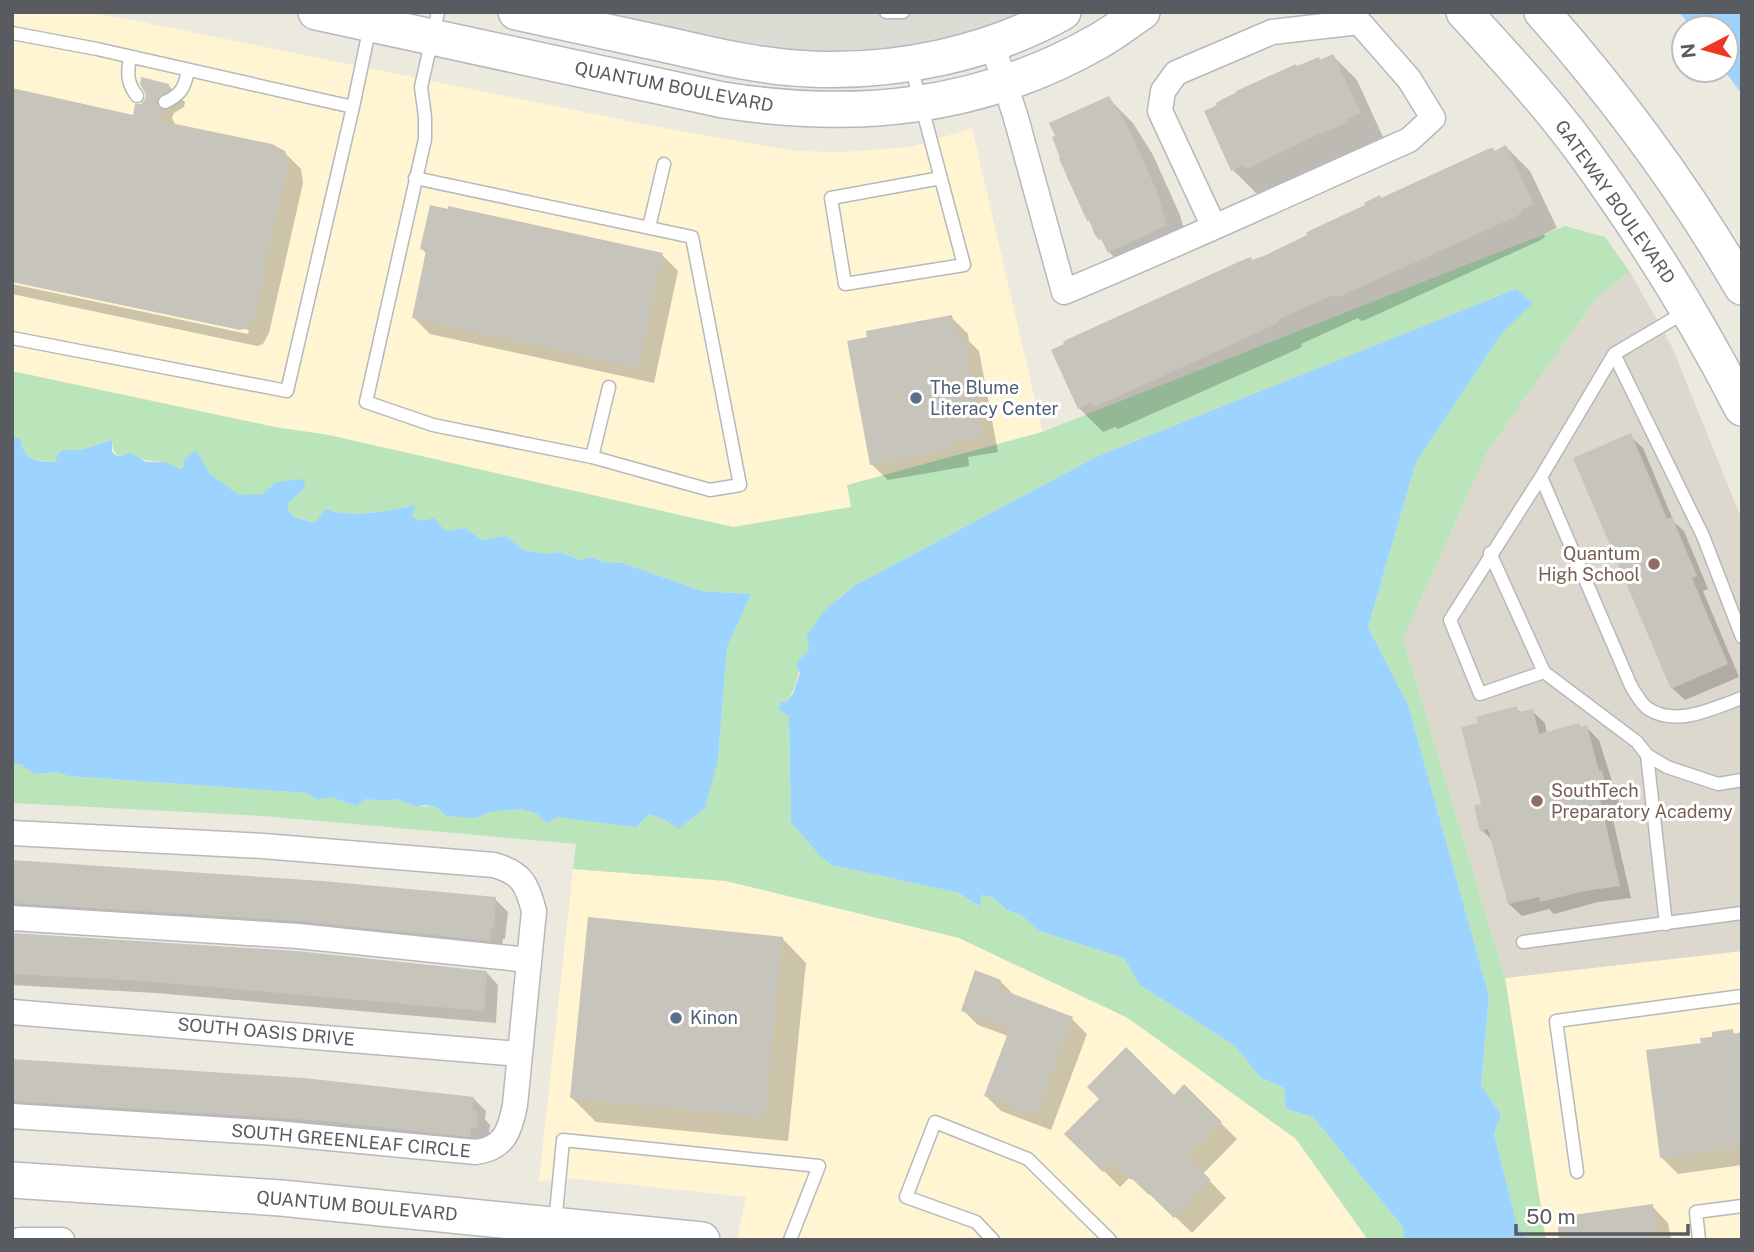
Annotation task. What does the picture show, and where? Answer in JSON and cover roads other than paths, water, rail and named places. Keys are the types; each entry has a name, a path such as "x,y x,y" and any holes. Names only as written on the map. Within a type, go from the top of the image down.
{"street":[{"name":"QUANTUM BOULEVARD","path":"316,12 435,25 723,100 763,107 847,111 921,104 1004,82 1097,42 1142,12"},
{"path":"516,12 770,65 810,69 852,69 911,63 992,43 1063,12"},
{"name":"GATEWAY BOULEVARD","path":"1464,12 1521,75 1581,149 1646,243 1688,310 1742,408"},
{"path":"1542,12 1590,68 1728,250 1742,287"},
{"path":"992,43 1065,292 1214,227 1409,140 1433,118 1409,79 1359,22 1272,32 1175,73 1163,91 1160,111 1214,227"},
{"name":"SOUTH GREENLEAF CIRCLE","path":"12,833 263,846 494,865 509,870 522,879 534,911 511,1126 498,1144 488,1151 276,1133 12,1116"},
{"path":"12,918 298,936 529,960"},
{"name":"SOUTH OASIS DRIVE","path":"12,1012 520,1054"},
{"name":"QUANTUM BOULEVARD","path":"12,1180 281,1198 702,1240"},
{"path":"20,1240 62,1240"}],"lane":[{"path":"886,12 903,12"},
{"path":"12,338 286,391 372,18"},
{"path":"415,178 692,237 740,485 710,490 592,457 433,425 366,402 415,178 425,139 421,87 435,25"},
{"path":"12,33 353,107"},
{"path":"130,57 127,73 129,86 137,96"},
{"path":"911,63 964,265 845,284 831,198 941,178"},
{"path":"165,102 178,96 185,85 188,70"},
{"path":"649,227 664,164"},
{"path":"1544,672 1480,694 1450,620 1490,553 1541,477 1614,354 1688,310"},
{"path":"1614,354 1703,536 1742,637"},
{"path":"592,457 609,387"},
{"path":"1541,477 1630,686 1646,707 1669,717 1693,715 1742,698"},
{"path":"1490,553 1544,672 1637,742 1647,755 1667,767 1717,784 1742,780"},
{"path":"1647,755 1666,923"},
{"path":"1523,942 1742,913"},
{"path":"1577,1171 1556,1021 1742,996"},
{"path":"993,1240 976,1222 906,1197 935,1122 1028,1159 1110,1240"},
{"path":"555,1224 563,1140 818,1166 790,1240"},
{"path":"1699,1240 1696,1212 1742,1206"}],"water":[{"path":"1679,12 1742,12 1742,94 1734,84 1740,84 1740,14"},
{"path":"1516,289 1533,303 1501,334 1416,462 1368,627 1408,705 1489,996 1481,1085 1501,1115 1494,1134 1518,1229 1529,1240 1405,1240 1403,1227 1313,1117 1286,1109 1284,1088 1260,1077 1235,1046 1140,985 1124,958 1039,931 1021,915 1007,910 993,897 981,895 980,907 959,893 832,865 819,855 791,822 789,716 779,709 781,702 786,702 793,694 800,673 796,664 809,649 807,635 825,610 854,586 1096,457"},
{"path":"12,437 21,439 24,452 32,459 56,462 57,455 63,450 80,450 112,440 112,452 117,456 132,453 146,462 165,462 180,469 184,466 184,460 196,450 209,473 239,495 263,494 276,482 305,479 304,489 288,503 288,510 294,517 315,523 325,509 358,514 415,505 412,517 422,521 434,518 445,531 465,528 482,540 506,536 523,550 545,554 559,552 581,560 591,557 603,562 623,563 702,591 751,594 727,647 718,759 705,808 678,829 666,820 649,814 636,827 557,817 547,823 536,813 520,809 490,812 476,818 447,816 435,806 418,807 395,799 365,799 356,806 331,797 318,800 307,793 68,776 57,772 34,774 20,764 12,764"}],"place":[{"name":"The Blume Literacy Center","path":"916,398"},
{"name":"Quantum High School","path":"1654,564"},
{"name":"SouthTech Preparatory Academy","path":"1537,801"},
{"name":"Kinon","path":"676,1018"}]}
